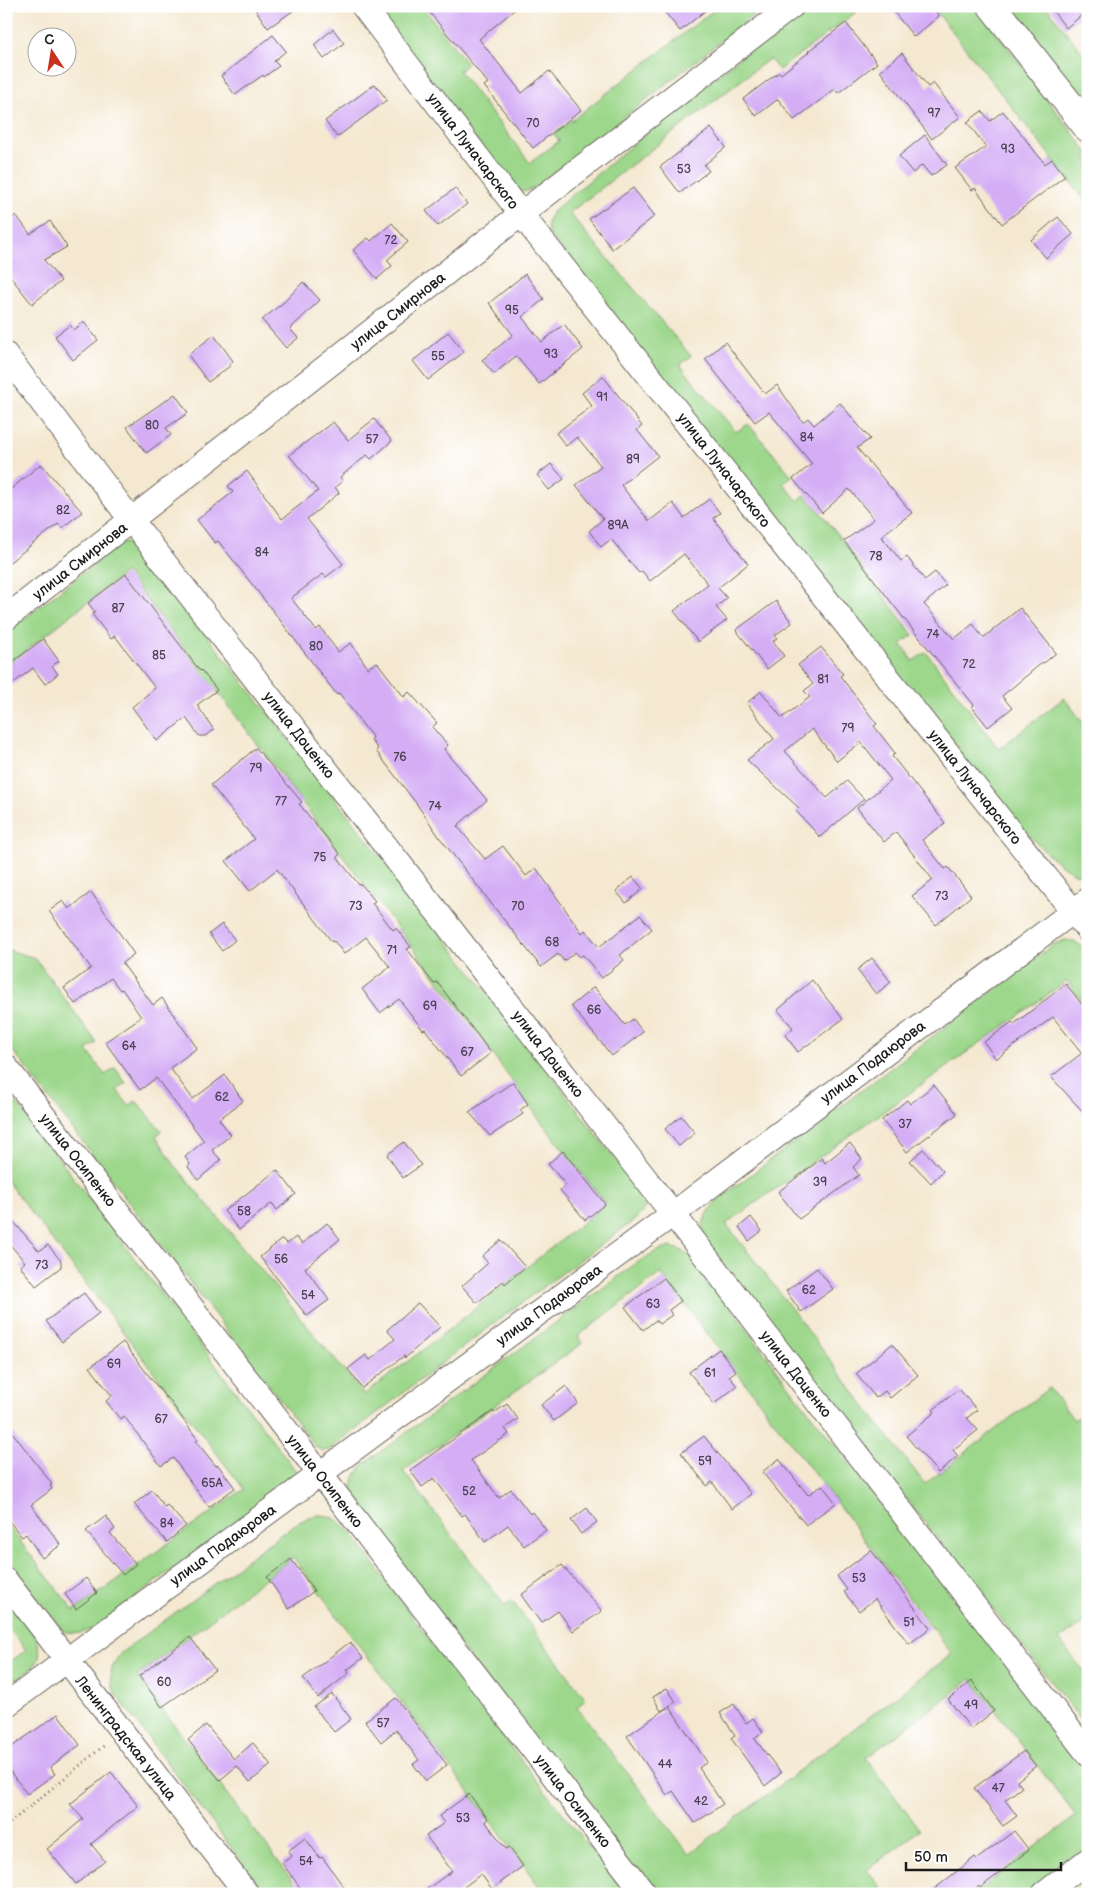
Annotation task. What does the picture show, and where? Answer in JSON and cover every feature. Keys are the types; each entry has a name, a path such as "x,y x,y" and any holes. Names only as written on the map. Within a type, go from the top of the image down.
{"street":[{"name":"улица Луначарского","path":"363,6 521,214 1080,905 1088,930"},
{"name":"улица Смирнова","path":"6,618 521,214 792,6"},
{"path":"992,6 1088,128"},
{"name":"улица Доценко","path":"6,355 132,521 673,1214 1088,1754"},
{"name":"улица Подаюрова","path":"6,1705 673,1214 1080,905"},
{"name":"улица Осипенко","path":"6,1067 645,1894"},
{"name":"Ленинградская улица","path":"6,1581 247,1894"},
{"path":"1044,1894 1088,1860"}],"path":[{"path":"6,1826 122,1732"}],"green space":[{"path":"373,6 422,6 467,64 459,71 530,163 559,141 554,134 719,6 765,6 536,187 524,192 513,188"},
{"path":"805,6 864,6 779,70 769,59 569,213 691,356 680,365 736,432 748,424 792,476 783,483 798,501 805,495 825,518 913,635 901,644 913,661 926,652 999,749 1064,698 1088,729 1088,872 1085,873 1080,874 1071,871 1059,863 991,795 548,232 547,223 553,211 675,109"},
{"path":"932,6 976,6 1088,153 1088,204"},
{"path":"1012,6 1046,6 1088,60 1088,105"},
{"path":"121,543 134,543 509,1020 644,1197 644,1210 636,1219 501,1318 329,1450 323,1451 316,1447 6,1042 6,948 35,958 97,1043 87,1050 105,1075 115,1068 126,1083 117,1090 129,1106 136,1101 162,1131 156,1136 174,1164 364,1395 606,1204 539,1119 469,1021 126,572 6,666 6,633"},
{"path":"1065,940 1078,944 1088,953 1088,1009 1067,981 726,1224 925,1484 1049,1388 1074,1420 1088,1410 1088,1619 1059,1640 1088,1676 1088,1729 715,1257 703,1233 707,1214 719,1199 1054,944"},
{"path":"6,1089 299,1475 94,1628 78,1633 63,1631 6,1558 6,1523 74,1611 244,1489 6,1180"},
{"path":"671,1247 683,1251 696,1261 789,1386 1088,1771 1088,1848 1028,1894 974,1894 1076,1816 971,1679 866,1758 920,1830 867,1870 886,1894 649,1894 352,1503 351,1491 353,1482 364,1464 638,1262 657,1251","holes":["661,1273 952,1654 689,1854 577,1707 586,1699 512,1601 505,1606 403,1471 583,1343 578,1336"]},
{"path":"318,1515 336,1519 351,1532 459,1681 626,1894 545,1894 293,1557 137,1676 303,1894 266,1894 116,1695 111,1673 121,1653 292,1526 309,1517"},
{"path":"6,1597 25,1620 36,1639 39,1657 35,1665 25,1674 6,1686 6,1665 26,1650 6,1625"}],"building":[{"path":"253,6 300,6 268,28"},
{"path":"424,6 519,6 479,39 522,93 549,71 581,110 533,148 484,86 488,83"},
{"path":"660,6 711,6 680,31"},
{"path":"889,6 931,6 939,16 914,37"},
{"path":"1049,6 1088,6 1088,10 1066,28"},
{"path":"846,23 877,63 838,93 835,89 794,120 778,99 756,116 743,99 779,72 781,74"},
{"path":"333,29 344,43 324,59 314,45"},
{"path":"273,35 286,51 274,61 279,66 235,95 221,76"},
{"path":"902,53 928,87 933,83 960,117 932,139 880,71"},
{"path":"375,84 387,100 337,137 325,121"},
{"path":"982,111 990,121 1003,111 1045,164 1052,159 1065,176 1002,224 975,188 972,190 955,168 986,147 967,122"},
{"path":"711,128 726,147 704,165 709,171 680,193 660,167"},
{"path":"925,135 947,165 931,176 922,165 913,173 899,156"},
{"path":"455,188 467,204 438,226 426,211"},
{"path":"633,188 655,216 612,249 589,219"},
{"path":"16,215 30,234 50,221 67,247 44,260 61,281 32,304 6,271 6,222"},
{"path":"1058,217 1073,234 1046,258 1031,240"},
{"path":"392,223 408,242 387,260 392,266 377,279 353,250 368,238 371,241"},
{"path":"525,274 544,299 522,317 542,342 564,324 583,349 539,384 516,356 494,374 482,360 513,335 489,303"},
{"path":"303,282 320,300 290,329 298,338 286,348 262,320 285,301"},
{"path":"84,322 98,340 73,360 55,336 70,325 74,330"},
{"path":"448,332 464,352 428,380 413,361"},
{"path":"214,335 233,361 229,364 230,366 208,382 188,355"},
{"path":"725,342 765,394 777,385 803,422 808,418 814,425 840,403 870,439 857,448 912,513 881,536 901,561 907,557 925,580 935,572 946,585 924,604 954,639 973,624 983,638 1020,608 1056,653 1002,696 1012,708 988,727 972,707 974,705 844,541 874,519 849,489 822,513 793,479 812,464 769,412 755,422 705,359"},
{"path":"603,376 642,426 637,430 658,456 621,485 649,521 673,503 684,518 709,499 720,513 713,518 748,564 718,588 727,598 716,607 727,620 698,642 674,611 708,584 684,554 650,581 642,571 639,573 611,539 601,547 589,531 603,519 576,485 601,466 577,437 566,446 556,433 592,406 582,393"},
{"path":"175,394 188,413 166,428 171,435 146,453 127,427"},
{"path":"374,419 392,441 371,459 367,455 340,477 343,481 335,487 339,493 307,519 343,564 326,577 323,574 291,598 316,630 320,627 338,652 351,643 368,668 377,662 404,697 409,692 437,723 432,727 448,745 444,749 487,800 457,826 485,859 503,846 526,876 536,868 582,933 585,930 599,947 640,915 652,929 620,955 624,960 602,978 583,955 580,957 575,952 564,961 558,954 541,967 440,838 376,751 378,749 371,740 373,738 339,693 337,695 218,541 215,543 197,520 233,492 228,486 247,471 282,519 318,491 289,455 333,422 348,440"},
{"path":"41,464 82,512 62,528 58,524 6,565 6,493"},
{"path":"551,464 564,479 549,490 537,475"},
{"path":"126,574 200,671 217,690 197,705 214,730 205,736 199,736 186,718 157,741 132,707 155,688 115,636 111,639 92,614 95,612 88,603"},
{"path":"776,601 792,623 775,635 777,638 773,641 784,656 767,669 736,630"},
{"path":"43,639 59,661 52,666 58,674 45,684 33,668 6,689 6,667"},
{"path":"821,647 843,674 840,676 877,724 874,726 895,753 892,756 945,823 922,840 945,869 948,867 971,896 936,925 912,896 933,880 896,832 884,842 857,808 891,780 861,742 837,761 812,729 785,751 827,798 847,781 864,799 820,837 796,811 799,808 747,760 774,739 747,703 761,691 782,718 810,697 804,691 813,684 798,665"},
{"path":"256,748 302,802 299,804 340,854 337,857 359,885 361,884 375,901 372,903 393,930 396,928 411,947 407,949 434,984 437,982 491,1053 461,1076 399,999 380,1013 362,989 390,967 366,937 344,954 334,941 332,942 277,869 250,891 226,861 254,839 211,785"},
{"path":"633,877 643,889 626,903 616,891"},
{"path":"91,892 134,954 122,963 153,1005 162,998 197,1048 170,1068 193,1099 225,1075 243,1101 219,1119 231,1135 212,1150 221,1160 198,1180 188,1167 190,1164 185,1157 204,1141 156,1078 140,1090 105,1042 141,1017 122,989 120,990 111,978 75,1004 64,988 91,968 49,911 63,901 69,909"},
{"path":"222,924 235,940 222,951 209,934"},
{"path":"872,958 891,982 876,994 857,970"},
{"path":"812,980 843,1019 798,1052 785,1035 793,1028 778,1010"},
{"path":"1066,984 1088,1012 1088,1117 1051,1077 1082,1053 1053,1017 996,1059 984,1042 1012,1022 1014,1024"},
{"path":"594,987 625,1025 633,1019 643,1032 612,1056 571,1006"},
{"path":"513,1082 528,1104 520,1110 523,1114 490,1136 469,1112"},
{"path":"934,1085 957,1114 907,1152 882,1120 907,1100 910,1104"},
{"path":"681,1116 695,1133 679,1146 665,1129"},
{"path":"404,1142 421,1165 403,1178 387,1155"},
{"path":"850,1143 862,1159 853,1167 859,1175 799,1219 778,1192 822,1158 825,1163"},
{"path":"923,1149 943,1171 931,1183 910,1161"},
{"path":"563,1151 605,1204 585,1220 560,1190 566,1185 548,1164"},
{"path":"277,1170 296,1194 277,1210 272,1203 239,1230 224,1211"},
{"path":"6,1213 39,1251 48,1245 61,1261 61,1267 36,1286 20,1266 25,1262 6,1240"},
{"path":"751,1217 762,1231 749,1241 739,1227"},
{"path":"327,1223 340,1239 305,1268 329,1300 307,1316 260,1257 282,1239 287,1244 296,1237 302,1244"},
{"path":"501,1240 525,1267 505,1284 503,1281 477,1303 462,1286 488,1263 482,1256"},
{"path":"817,1268 833,1289 801,1312 786,1291"},
{"path":"664,1278 681,1301 669,1310 672,1315 659,1324 656,1320 643,1330 625,1307"},
{"path":"84,1293 99,1313 62,1342 46,1321"},
{"path":"418,1303 440,1327 405,1358 404,1356 362,1388 348,1369 366,1355 370,1360 395,1339 387,1330"},
{"path":"123,1342 167,1397 198,1440 196,1441 216,1466 218,1465 235,1488 209,1507 173,1458 161,1466 124,1416 120,1419 106,1401 112,1396 90,1367"},
{"path":"892,1344 918,1375 890,1398 885,1391 876,1398 856,1374"},
{"path":"719,1349 736,1371 729,1376 737,1386 714,1404 689,1372"},
{"path":"566,1386 578,1403 554,1421 541,1405"},
{"path":"959,1389 977,1410 967,1418 978,1430 953,1450 958,1456 938,1473 906,1436 935,1412 933,1410"},
{"path":"507,1404 518,1419 505,1428 509,1434 471,1460 499,1498 511,1489 530,1514 532,1512 546,1530 524,1546 508,1525 485,1542 465,1514 462,1516 434,1478 422,1487 410,1470 493,1411 494,1413"},
{"path":"6,1424 52,1484 50,1485 52,1489 31,1505 61,1545 42,1558 26,1534 22,1537 6,1517"},
{"path":"704,1436 751,1494 732,1509 712,1482 707,1486 681,1453"},
{"path":"779,1459 808,1495 822,1485 836,1503 806,1525 762,1472"},
{"path":"152,1490 165,1507 167,1505 186,1526 167,1542 134,1504"},
{"path":"587,1508 597,1522 581,1534 571,1520"},
{"path":"106,1516 115,1529 110,1533 136,1564 123,1575 86,1531"},
{"path":"871,1550 930,1628 909,1644 875,1599 859,1611 844,1592 847,1590 837,1576"},
{"path":"291,1559 314,1591 289,1609 267,1577"},
{"path":"562,1565 602,1611 573,1631 558,1611 541,1623 521,1595"},
{"path":"86,1578 97,1593 76,1609 65,1594"},
{"path":"190,1637 215,1670 162,1707 139,1676"},
{"path":"350,1642 363,1658 347,1670 349,1673 318,1698 303,1678"},
{"path":"972,1681 994,1711 971,1729 948,1699"},
{"path":"667,1688 676,1702 669,1706 707,1762 699,1768 723,1804 695,1823 673,1791 667,1795 627,1736 668,1707 661,1711 653,1697"},
{"path":"332,1694 351,1719 334,1732 314,1707"},
{"path":"396,1698 447,1765 426,1781 413,1764 419,1760 396,1730 381,1742 365,1721"},
{"path":"734,1704 746,1723 753,1718 763,1732 754,1738 781,1773 765,1786 731,1738 735,1735 720,1713"},
{"path":"58,1714 80,1745 50,1767 55,1774 27,1794 6,1766 6,1751"},
{"path":"206,1725 234,1759 253,1743 271,1765 250,1782 237,1766 220,1780 188,1740"},
{"path":"1024,1751 1036,1766 1017,1781 1022,1787 1005,1800 1017,1816 1003,1826 974,1788"},
{"path":"111,1772 138,1806 91,1844 105,1861 76,1884 47,1849 83,1819 70,1804"},
{"path":"469,1794 488,1819 485,1821 506,1849 509,1847 523,1866 492,1889 481,1874 455,1894 420,1894 452,1871 426,1836 444,1823 439,1816"},
{"path":"1014,1831 1029,1850 980,1888 979,1886 970,1894 928,1894 975,1857 977,1859"},
{"path":"305,1838 320,1858 322,1857 349,1894 305,1894 282,1863 292,1856 288,1851"}]}
